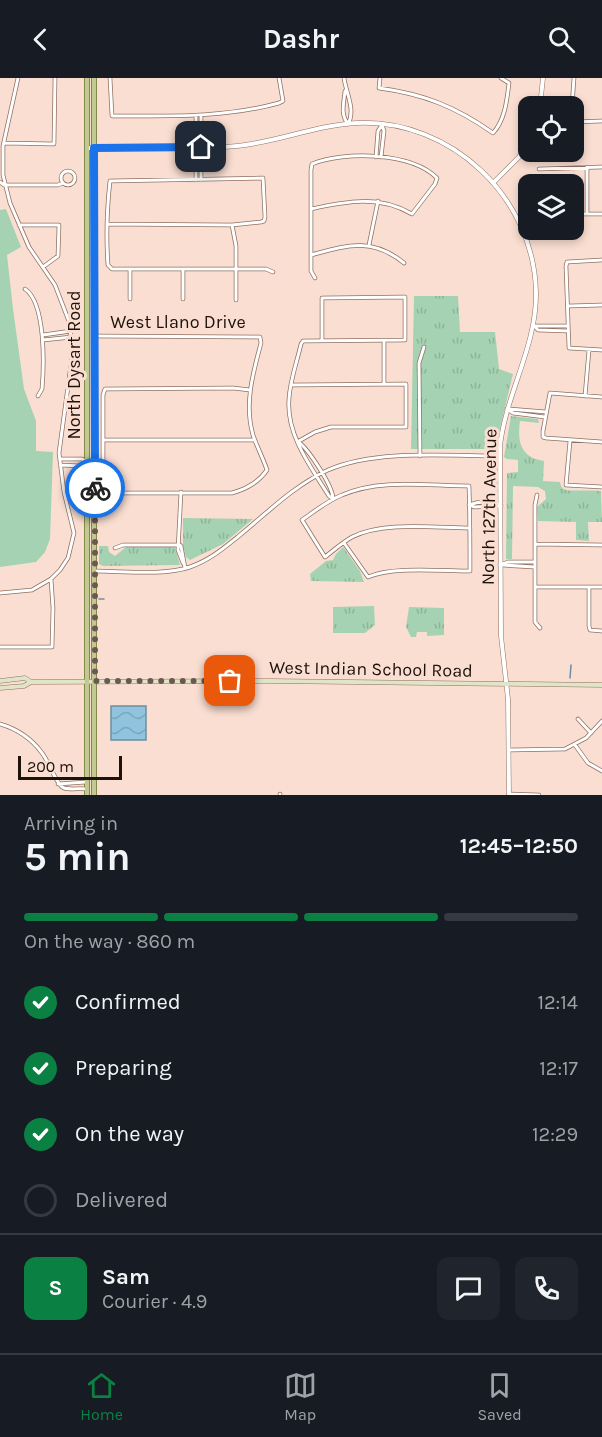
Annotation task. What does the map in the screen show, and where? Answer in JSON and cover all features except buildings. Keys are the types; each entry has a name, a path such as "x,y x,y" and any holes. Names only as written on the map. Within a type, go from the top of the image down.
{"main road":[{"name":"North Dysart Road","path":"87,78 87,792"},
{"name":"North Dysart Road","path":"94,78 94,795"},
{"path":"87,571 95,571"},
{"name":"West Indian School Road","path":"0,681 25,678 31,682"},
{"name":"West Indian School Road","path":"0,688 24,686 31,682 95,681 602,685"}],"street":[{"path":"0,593 32,590 51,579 68,558 73,540 73,526 60,465 61,430 72,357 71,331 59,293 31,252 4,184 3,143 18,78"},
{"path":"3,143 54,144 55,78"},
{"path":"110,78 112,116 196,117 237,113 283,101 279,78"},
{"path":"344,78 345,101 342,106 344,119 348,124 352,117 345,89"},
{"path":"380,78 379,88 419,95 440,102 472,118 493,133 504,111 509,83 501,78"},
{"path":"541,96 543,78"},
{"path":"573,96 574,78"},
{"path":"196,180 201,116"},
{"path":"196,117 201,180"},
{"path":"584,122 602,121"},
{"name":"North 127th Avenue","path":"87,148 248,145 348,124 382,125 411,130 444,144 477,166 494,182 518,222"},
{"path":"376,157 378,131 382,125"},
{"path":"381,157 384,131 382,125"},
{"path":"311,209 350,201 378,201 412,214 435,184 436,178 418,166 381,157 347,156 312,164 311,209 311,271 315,278"},
{"path":"494,182 518,158"},
{"path":"587,167 587,214 602,214"},
{"path":"539,169 602,167"},
{"path":"0,182 4,184 58,185 63,183 69,185 73,184 75,178 73,174 67,171 63,174 61,178 63,183"},
{"path":"107,224 232,225 264,221 263,178 110,181 107,224 109,268 130,270 266,269 273,272"},
{"path":"0,187 4,184"},
{"path":"369,245 378,201"},
{"path":"19,225 58,225 58,256 43,267"},
{"path":"232,225 236,246 236,300"},
{"name":"North 127th Avenue","path":"509,794 506,685 502,650 500,456 502,430 507,409 534,326 535,280 532,259 526,240"},
{"path":"311,255 350,246 369,245 385,250 404,263"},
{"path":"602,260 567,262 569,348 602,350"},
{"path":"130,270 130,299"},
{"path":"183,270 183,299"},
{"path":"25,289 31,294 37,309 43,335 42,389 38,396"},
{"path":"322,341 322,297 405,297 405,340 384,340 322,341 303,341 291,385 290,416 301,451 333,499"},
{"path":"568,306 602,305"},
{"path":"568,326 539,324 534,326 538,330 568,331"},
{"path":"43,335 71,331"},
{"name":"West Llano Drive","path":"94,336 260,337 261,343 250,390"},
{"path":"43,340 72,337"},
{"path":"384,340 384,385"},
{"path":"420,456 419,363 424,347"},
{"path":"585,396 589,350"},
{"path":"291,385 406,384 406,428 332,427 315,432 299,441"},
{"path":"105,389 250,390 251,426 267,470 246,489 232,493 111,493 105,491 103,485 103,395 105,389"},
{"path":"602,397 550,393 543,437 602,442"},
{"path":"507,409 546,412"},
{"path":"507,409 513,413 545,417"},
{"path":"104,440 255,440"},
{"path":"299,441 333,493 333,499"},
{"path":"570,441 566,485 602,487"},
{"path":"95,571 169,571 185,568 212,557 293,492 321,473 346,463 366,458 500,456"},
{"path":"60,459 82,459 95,462"},
{"path":"60,465 81,466 87,462"},
{"path":"344,543 368,578 377,573 391,571 470,571 470,528 470,505 469,486 384,485 362,488 333,499 302,520 325,557 344,543 363,533 378,529 470,528"},
{"path":"181,492 180,545 185,568"},
{"path":"537,495 535,587 536,622 540,627"},
{"path":"470,505 475,502 494,502 501,506"},
{"path":"115,549 123,544 180,545"},
{"path":"535,544 602,545"},
{"path":"501,565 508,562 535,562"},
{"path":"501,565 535,567"},
{"path":"0,647 52,646 51,579"},
{"path":"589,586 590,630 602,631"},
{"path":"535,587 602,587"},
{"path":"578,719 591,733"},
{"path":"509,750 558,750 576,745 602,721"},
{"path":"0,724 31,740 51,766 58,784 63,788 87,792"},
{"path":"576,745 588,763 602,771"},
{"path":"58,784 87,782"},
{"path":"509,794 539,795"}],"green space":[{"path":"6,209 21,247 7,255 24,389 36,421 36,451 53,452 50,539 45,552 36,562 0,567 0,210"},
{"path":"414,296 458,296 460,332 495,332 499,369 513,374 495,449 411,449"},
{"path":"511,416 538,419 539,423 520,421 519,436 526,453 544,461 543,481 560,482 562,488 566,490 601,491 602,522 588,522 589,541 576,540 576,522 538,521 537,507 546,499 545,491 538,487 513,486 512,559 506,559 507,473 518,472 518,460 504,457"},
{"path":"183,518 253,519 223,544 190,560 186,557 183,546"},
{"path":"99,546 108,546 109,552 115,556 126,547 175,547 180,565 103,566 99,564"},
{"path":"343,547 360,571 364,582 311,581 310,574 326,561 333,560"},
{"path":"374,606 375,625 365,633 333,633 333,607"},
{"path":"409,607 444,608 444,635 427,636 427,632 417,632 416,637 411,637 406,627"}],"water":[{"path":"111,706 146,706 146,740 111,740"}],"waterway":[{"path":"99,599 104,599"},
{"path":"570,678 571,665"},
{"path":"424,670 426,675"}],"way so far":[{"path":"95,488 95,681 230,681"}],"route":[{"path":"95,488 94,148 201,147"}]}
